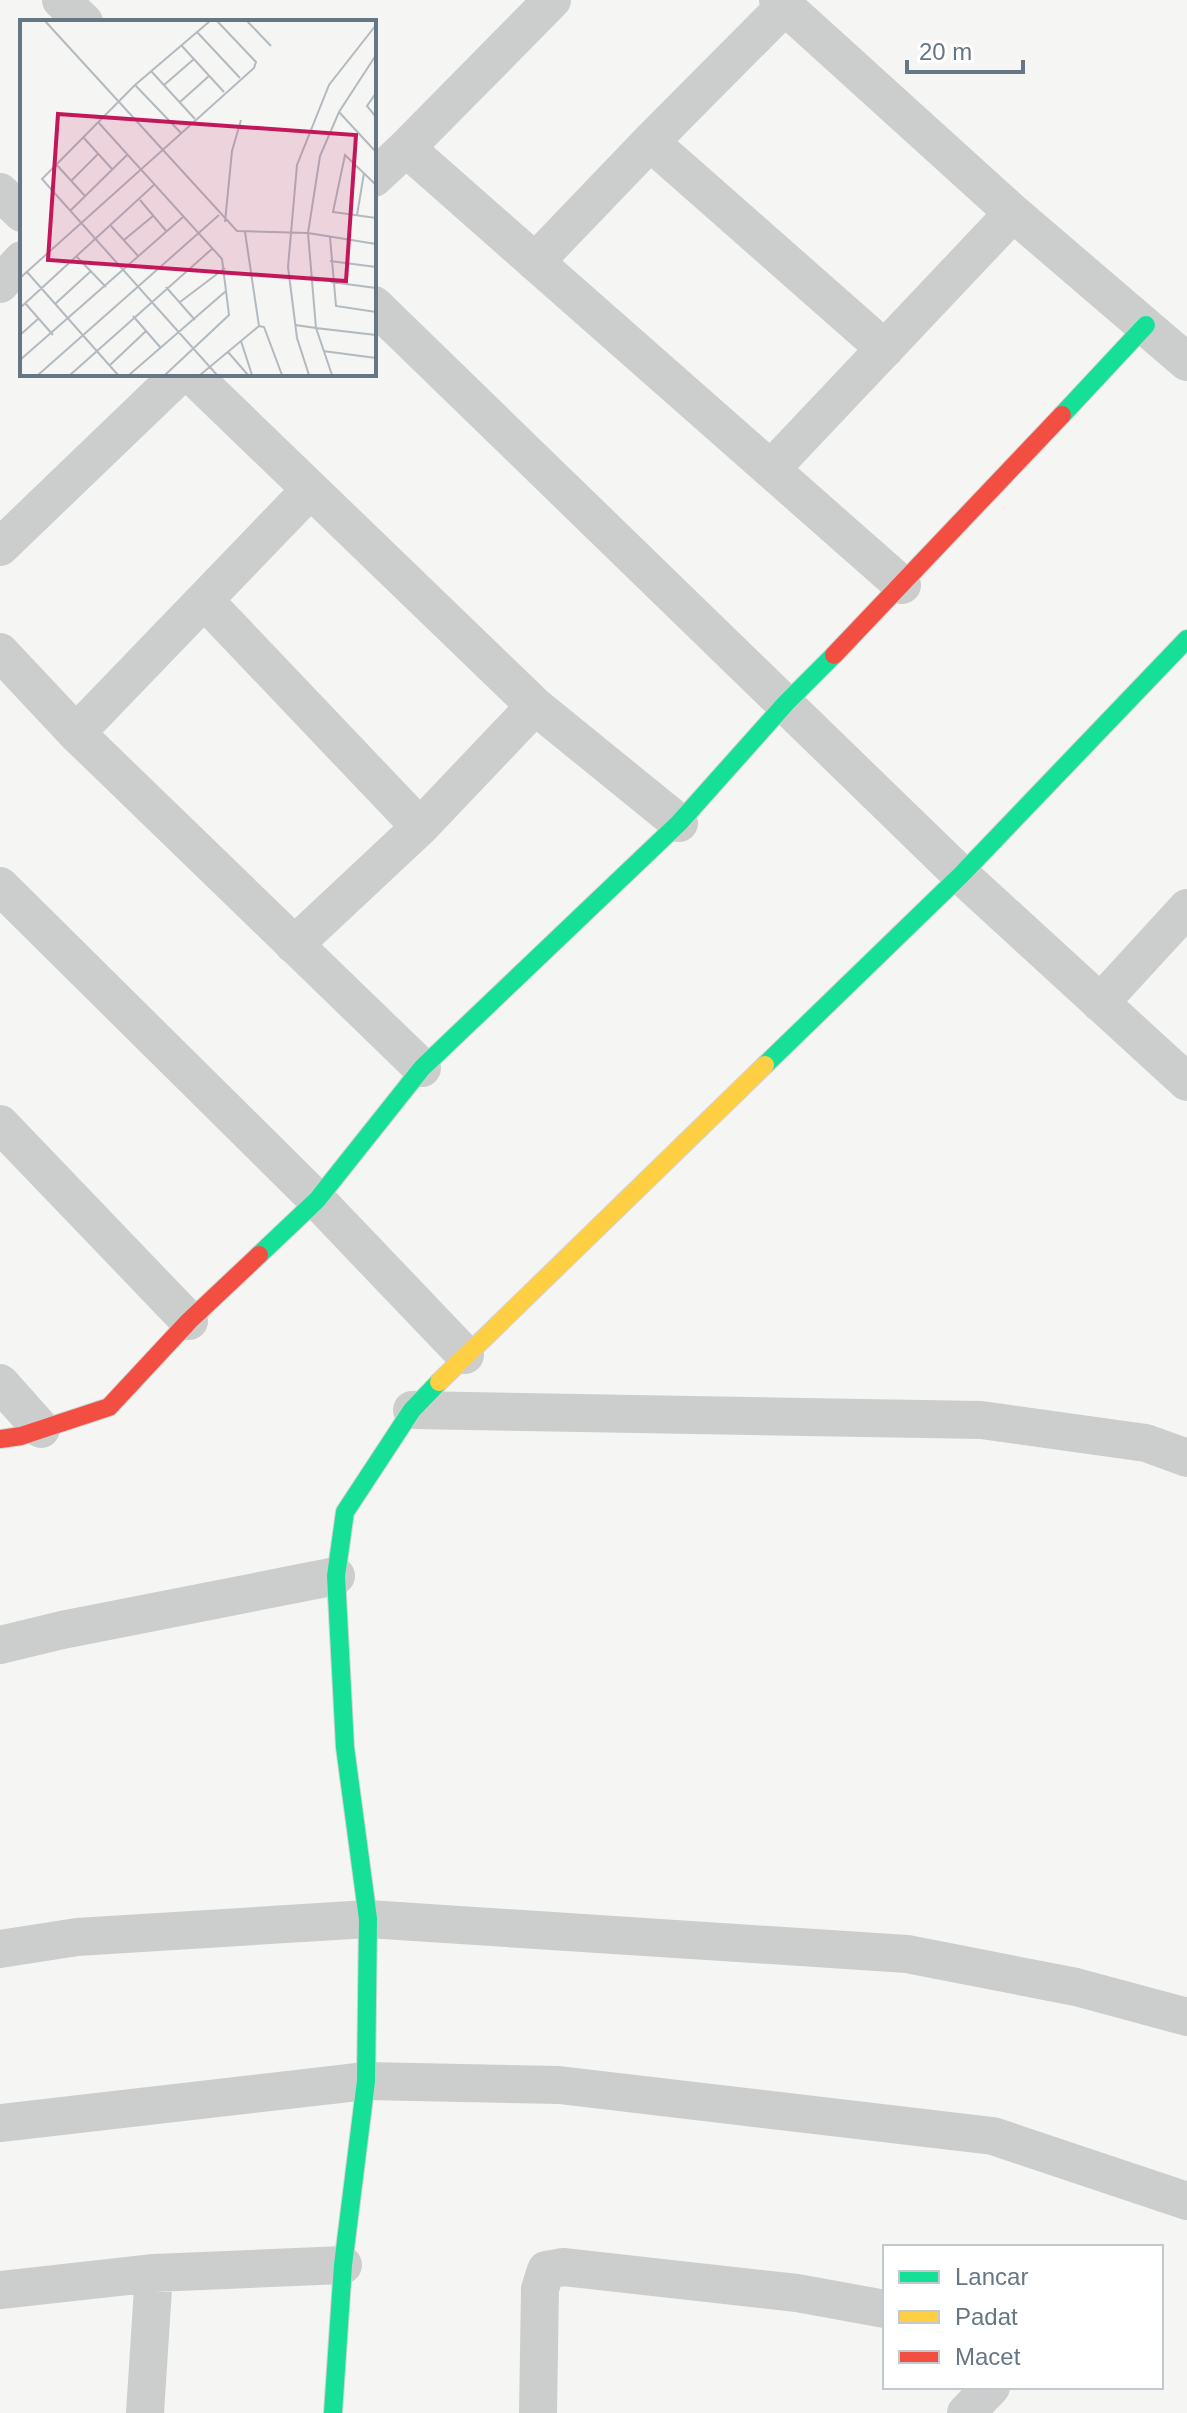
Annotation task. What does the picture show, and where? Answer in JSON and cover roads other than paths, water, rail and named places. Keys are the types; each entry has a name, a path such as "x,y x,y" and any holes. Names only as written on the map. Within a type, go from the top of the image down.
{"street":[{"path":"61,0 82,20"},
{"path":"376,176 552,0"},
{"path":"535,262 782,3 1013,213 1187,362"},
{"path":"650,142 885,349"},
{"path":"406,148 902,585"},
{"path":"0,192 20,211"},
{"path":"771,469 1013,213"},
{"path":"0,284 20,262"},
{"path":"376,307 961,875 1187,1082"},
{"path":"0,1439 21,1436 109,1407 189,1321 317,1200 422,1068 679,823 786,703 902,585 1146,325"},
{"path":"0,547 178,376"},
{"path":"193,376 535,706 679,823"},
{"path":"76,733 310,490"},
{"path":"204,600 420,827"},
{"path":"333,2413 343,2265 366,2081 368,1919 345,1747 336,1576 345,1512 412,1410 465,1355 961,875 1187,639"},
{"path":"0,652 76,733 422,1068"},
{"path":"294,945 420,827 535,706"},
{"path":"0,886 317,1200 465,1355"},
{"path":"1100,1003 1187,908"},
{"path":"0,1124 189,1321"},
{"path":"0,1383 41,1429"},
{"path":"412,1410 981,1420 1146,1443 1187,1458"},
{"path":"0,1645 336,1576"},
{"path":"0,1949 77,1937 368,1919 907,1954 1076,1987 1187,2017"},
{"path":"0,2123 366,2081 559,2085 993,2136 1187,2201"},
{"path":"0,2290 154,2273 343,2265"},
{"path":"538,2413 540,2289 546,2270 563,2267 765,2289 883,2309"},
{"path":"145,2413 154,2273"},
{"path":"966,2413 989,2389"}]}
